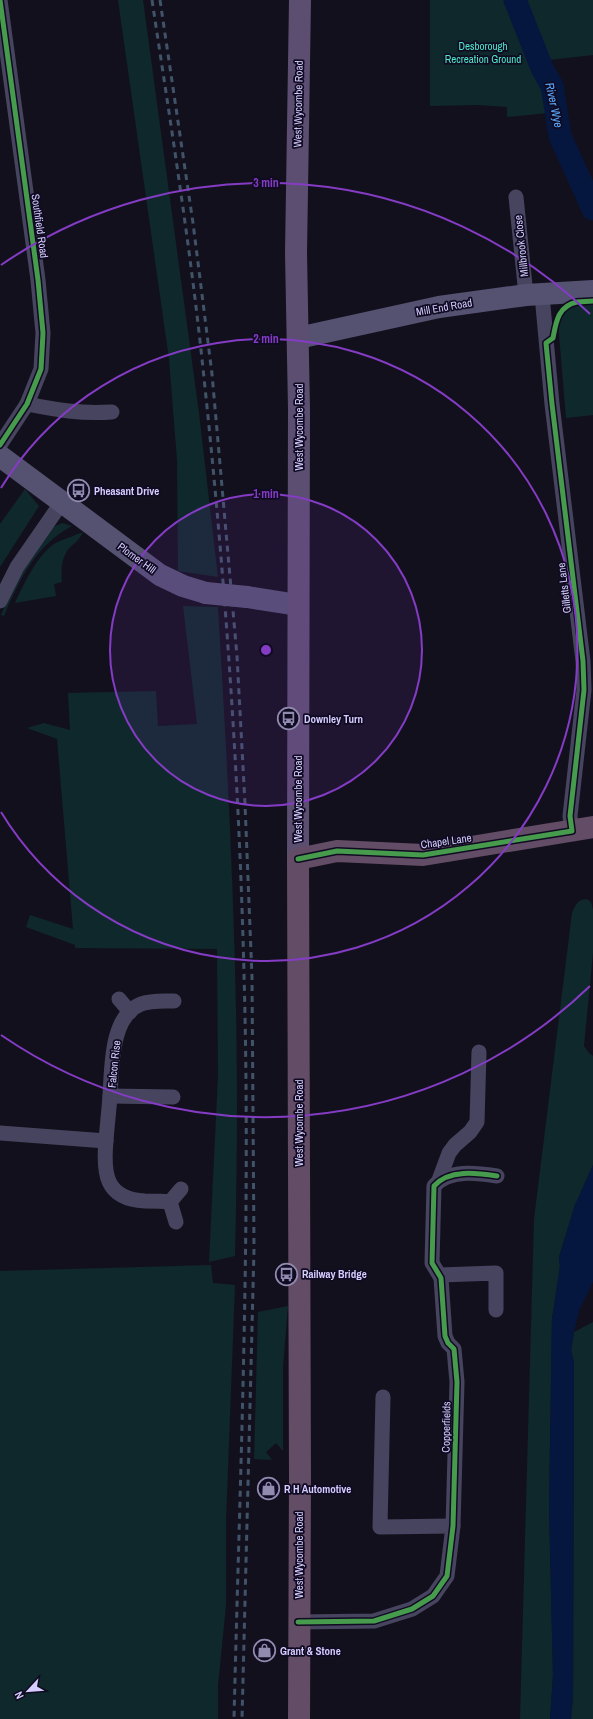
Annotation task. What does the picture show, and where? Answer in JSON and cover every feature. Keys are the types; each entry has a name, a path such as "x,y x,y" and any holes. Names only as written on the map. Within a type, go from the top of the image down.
{"highway":[{"name":"Chapel Lane","path":"298,859 337,851 423,855 583,829"},
{"name":"West Wycombe Road","path":"298,859 300,1438 298,1719"}],"main road":[{"name":"West Wycombe Road","path":"298,859 298,338 296,253 300,0"}],"street":[{"name":"Southfield Road","path":"0,0 38,280 43,333 40,369 26,404 0,445"},
{"name":"Millbrook Close","path":"516,197 534,295"},
{"name":"Mill End Road","path":"298,338 439,306 534,295 593,291"},
{"name":"Gilletts Lane","path":"534,295 552,404 583,661 584,690 570,816 583,829"},
{"path":"26,404 66,412 112,412"},
{"name":"Plomer Hill","path":"0,456 160,574 183,586 206,593 298,605"},
{"path":"0,601 17,567 62,502"},
{"path":"119,999 130,1012"},
{"name":"Falcon Rise","path":"170,1202 131,1198 120,1194 111,1186 106,1174 104,1162 114,1047 118,1031 124,1019 130,1012 141,1004 155,1001 174,1001"},
{"name":"Copperfields","path":"298,1622 374,1622 412,1609 433,1596 447,1576 453,1526 457,1382 454,1349 448,1343 445,1336 441,1278 432,1262 434,1186 439,1180 449,1153 455,1144 470,1132 477,1122 479,1052"},
{"name":"Falcon Rise","path":"110,1096 173,1097"},
{"path":"0,1133 106,1141"},
{"path":"439,1180 470,1172 497,1176"},
{"path":"176,1222 170,1202 181,1189"},
{"path":"440,1274 496,1273 496,1310"},
{"path":"383,1397 380,1527 453,1526"}],"green space":[{"path":"118,0 143,0 199,413 218,577 178,571 177,460 169,359"},
{"name":"Desborough Recreation Ground","path":"430,0 593,0 593,55 548,60 537,66 548,113 507,117 507,107 478,105 430,106"},
{"path":"584,304 593,304 593,415 566,418 558,322 559,317 568,308"},
{"path":"25,489 39,506 0,567 0,524"},
{"path":"62,523 72,526 48,543 39,553 16,589 4,616 1,615 14,584 53,527"},
{"path":"83,532 65,555 62,566 62,582 54,584 56,596 15,603 31,571 48,549 57,542"},
{"path":"183,606 218,607 231,858 237,1046 235,1256 209,1262 218,1076 217,949 75,948 75,945 26,927 30,915 73,929 57,739 27,728 44,723 70,730 68,693 156,691 158,726 197,724"},
{"path":"587,899 591,902 593,910 593,953 584,1046 593,1056 593,1165 575,1205 559,1257 560,1266 552,1319 549,1508 553,1675 550,1719 520,1719 534,1219 572,913 577,903 581,900"},
{"path":"211,1265 213,1283 235,1285 226,1520 226,1605 218,1685 218,1719 0,1719 0,1271"},
{"path":"288,1306 283,1367 283,1451 276,1443 266,1452 272,1460 254,1459 258,1312"},
{"path":"593,1322 593,1719 571,1719 573,1695 574,1363 571,1350 574,1332"}],"water":[{"path":"593,1165 593,1282 579,1311 571,1350 574,1363 573,1695 571,1719 550,1719 553,1675 549,1508 552,1319 560,1266 559,1257 575,1205"}],"waterway":[{"name":"River Wye","path":"515,0 542,68 552,86 560,136 593,209"}],"railway":[{"path":"152,0 187,236 212,452 225,601 239,825 246,1067 246,1160 244,1346 234,1719"},
{"path":"160,0 193,223 212,374 237,656 245,804 252,977 254,1249 242,1719"}],"cycle path":[{"path":"0,0 38,280 43,333 41,369 27,404 0,445"},
{"path":"298,859 337,851 423,855 572,831 570,816 584,690 583,661 546,343 553,338 555,326 559,316 566,307 577,302 593,301"},
{"path":"298,1622 374,1621 412,1609 433,1596 447,1576 453,1526 457,1382 454,1349 448,1343 445,1336 441,1278 432,1263 434,1186 447,1177 455,1175 472,1173 497,1176"}],"place":[{"name":"Pheasant Drive","path":"79,491"},
{"name":"Downley Turn","path":"288,719"},
{"name":"Railway Bridge","path":"287,1274"},
{"name":"R H Automotive","path":"269,1489"},
{"name":"Grant & Stone","path":"264,1651"}]}
